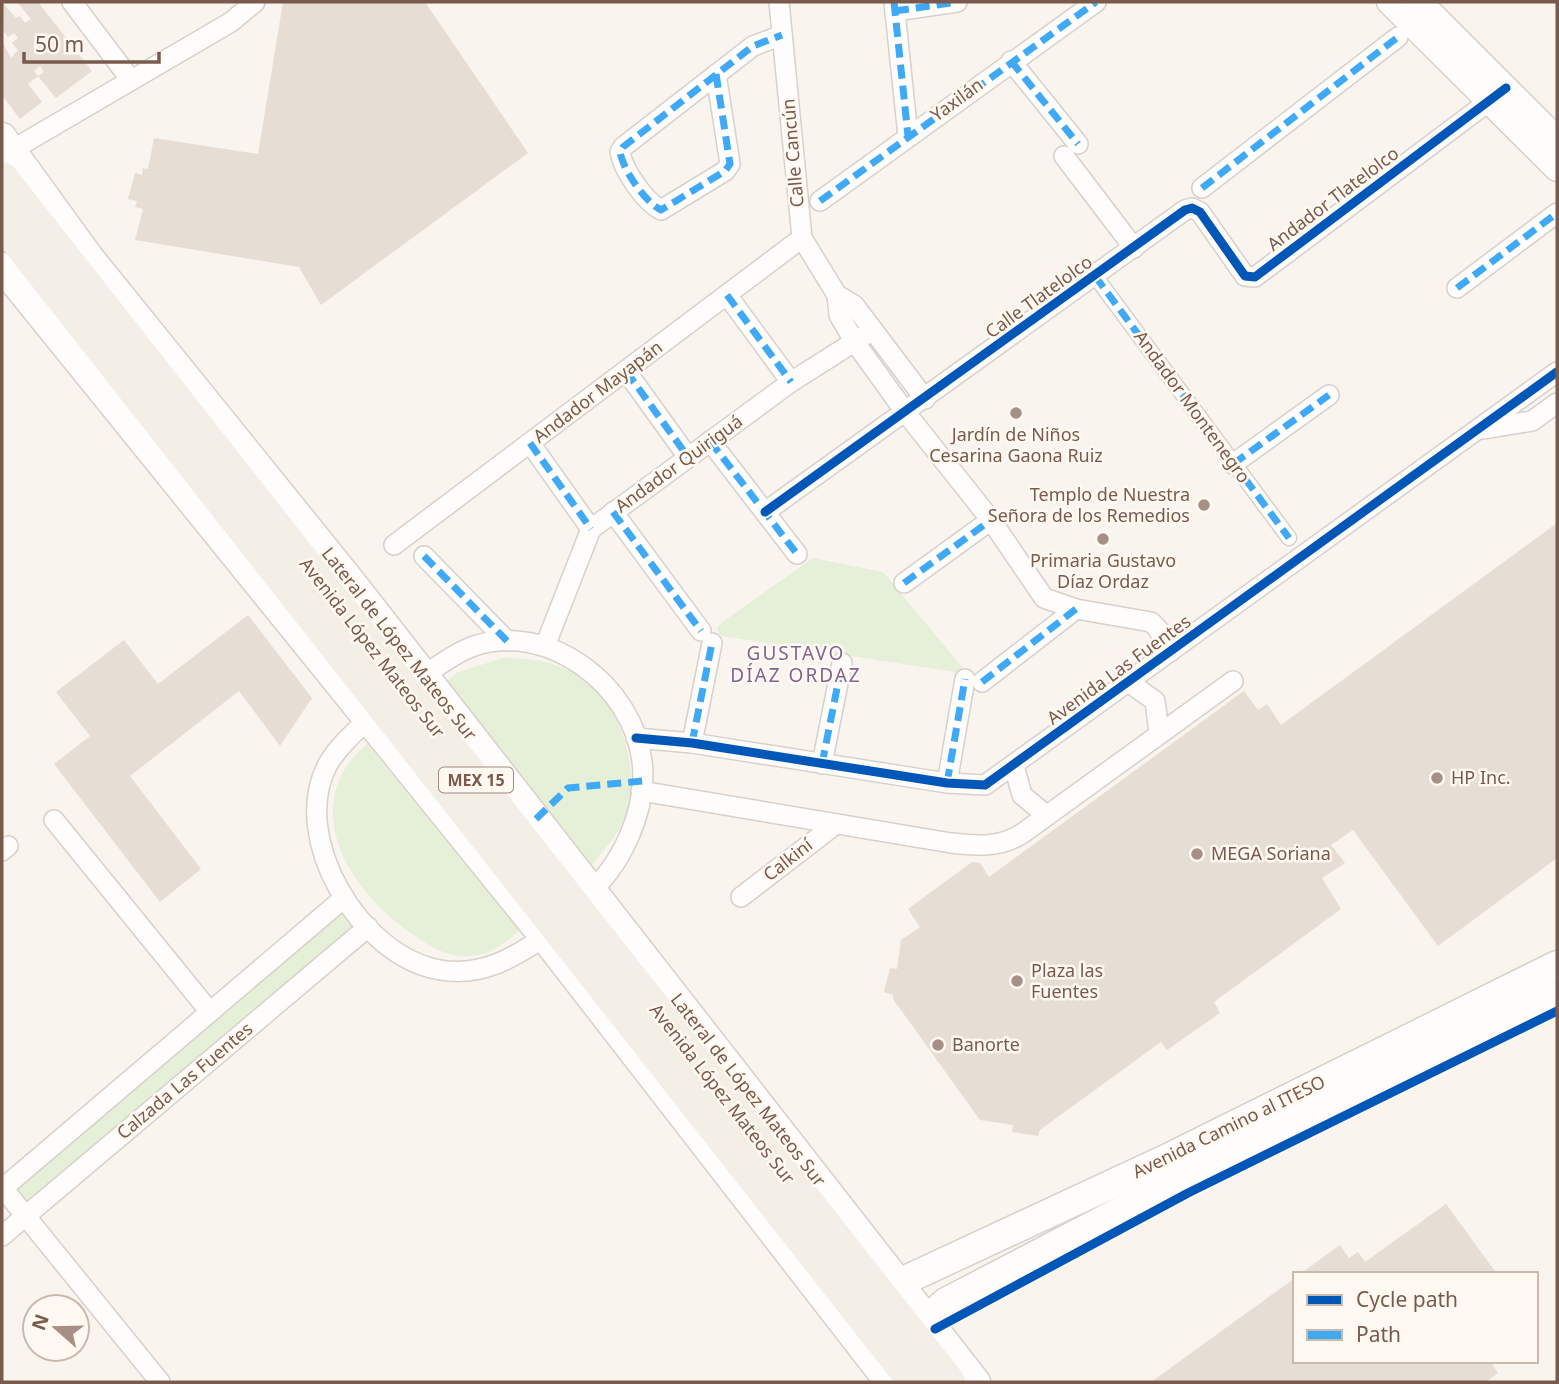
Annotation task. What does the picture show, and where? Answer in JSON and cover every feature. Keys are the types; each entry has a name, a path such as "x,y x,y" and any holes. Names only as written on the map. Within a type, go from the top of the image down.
{"main road":[{"name":"Lateral de López Mateos Sur","path":"5,155 424,675 583,898 899,1283 976,1382"},
{"name":"Avenida López Mateos Sur","path":"5,155 150,366 583,898 949,1382"},
{"name":"Avenida López Mateos Sur","path":"2,222 375,712 849,1297 914,1382"},
{"path":"2,267 375,712 544,937 891,1382"},
{"path":"143,324 150,366"},
{"name":"Avenida Camino al ITESO","path":"899,1283 1177,1154 1557,965"},
{"name":"Avenida Camino al ITESO","path":"927,1319 946,1302 1182,1179 1557,996"},
{"path":"849,1297 891,1382"}],"street":[{"path":"72,2 131,80"},
{"path":"5,155 232,22 255,2"},
{"name":"Calle Cancún","path":"779,2 802,238 837,295 839,315 854,341 906,413 990,520 1037,591 1054,603 1076,610 1151,622 1158,629 1170,652"},
{"path":"908,136 895,6 957,2"},
{"name":"Yaxilán","path":"820,201 1096,2"},
{"path":"1389,2 1498,95 1557,139"},
{"path":"1420,2 1557,169"},
{"path":"716,74 732,155 730,164 725,171 661,210 653,205 624,164 620,152 626,143 716,74 753,46 782,34"},
{"path":"1202,188 1398,37"},
{"path":"1011,61 1133,248"},
{"name":"Andador Tlatelolco","path":"1192,208 1205,218 1245,276 1255,277 1498,95"},
{"name":"Calle Tlatelolco","path":"906,413 1179,214 1192,208"},
{"path":"1457,288 1557,213"},
{"name":"Andador Mayapán","path":"394,545 802,238"},
{"name":"Andador Montenegro","path":"1095,276 1289,538"},
{"path":"727,295 791,382"},
{"name":"Calle Cancún","path":"837,295 854,305 925,399"},
{"name":"Andador Quiriguá","path":"591,529 791,382 873,330"},
{"path":"626,371 688,457"},
{"name":"Avenida Las Fuentes","path":"636,738 692,743 947,783 985,785 1557,372"},
{"path":"1233,464 1329,395"},
{"name":"Avenida Las Fuentes","path":"1479,429 1532,421 1557,403"},
{"path":"765,512 906,413"},
{"path":"710,441 797,554"},
{"path":"530,443 591,529 545,646"},
{"path":"613,512 706,637 692,743"},
{"path":"904,583 990,520"},
{"path":"425,556 507,641"},
{"path":"947,783 973,681 1076,610"},
{"path":"424,675 474,646 507,641 545,646 589,670 617,701 636,738 642,759 641,791 632,827 623,848 583,898"},
{"path":"822,764 842,663"},
{"path":"1127,681 1155,701 1159,732"},
{"path":"641,791 951,843 993,845 1009,842 1233,681"},
{"path":"375,712 328,765 319,789 316,815 319,841 331,877 344,898 368,927 391,948 413,961 438,970 457,971 501,963 544,937"},
{"path":"1014,766 1023,795 1046,815"},
{"path":"54,820 210,1012"},
{"name":"Calkiní","path":"741,897 836,824"},
{"name":"Calzada Las Fuentes","path":"2,1188 344,898"},
{"name":"Calzada Las Fuentes","path":"2,1236 368,927"},
{"path":"2,1188 160,1382"}],"green space":[{"path":"813,558 883,572 968,674 721,636 717,629 721,623"},
{"path":"503,658 547,663 582,678 596,689 608,704 618,723 630,763 630,800 618,831 591,866 442,685 458,672"},
{"path":"367,744 520,930 503,944 477,955 462,956 440,951 392,918 370,897 352,873 340,848 333,821 335,794 345,768"},
{"path":"344,910 352,926 28,1203 15,1187"}],"building":[{"path":"2,2 16,18 20,16 25,23 31,19 17,2 38,2 92,71 56,98 38,76 28,84 42,102 20,119 2,95 2,41 11,58 18,50 12,43 18,38 14,33 8,37 2,30","holes":["40,66 44,72 38,76 34,71"]},
{"path":"283,2 425,2 528,153 321,305 299,267 135,240 143,209 135,207 137,201 128,199 135,173 142,175 143,168 148,169 154,138 258,154"},
{"path":"1557,523 1557,858 1438,946 1353,830 1331,845 1345,863 1322,878 1341,909 1214,1002 1220,1013 1167,1050 1161,1042 1040,1130 1038,1136 1012,1132 1013,1125 980,1120 893,999 893,995 884,992 890,968 897,969 901,940 920,927 908,909 972,862 980,863 989,877 1244,691 1258,710 1267,704 1281,725"},
{"path":"248,615 312,698 280,746 239,691 130,776 201,869 160,902 54,764 90,736 56,692 124,640 158,684"},
{"path":"1446,1204 1496,1272 1303,1272 1340,1245 1349,1258 1358,1252 1365,1262"},
{"path":"1293,1279 1293,1363 1491,1363 1498,1373 1486,1382 1151,1382"}],"marked path":[{"path":"894,2 908,136"},
{"path":"895,11 957,2"},
{"path":"820,201 1096,2"},
{"path":"716,74 730,164 725,171 661,210 648,200 630,176 620,152 623,147 753,46 782,35"},
{"path":"1202,188 1398,37"},
{"path":"1011,61 1078,144"},
{"path":"1457,288 1557,213"},
{"path":"1095,276 1289,538"},
{"path":"727,295 791,382"},
{"path":"626,371 688,457"},
{"path":"1233,464 1329,395"},
{"path":"710,441 797,554"},
{"path":"530,443 591,529"},
{"path":"613,512 701,631"},
{"path":"904,583 991,520"},
{"path":"424,556 507,641"},
{"path":"982,682 1076,609"},
{"path":"692,743 712,643"},
{"path":"822,764 842,663"},
{"path":"947,783 965,679"},
{"path":"536,819 568,788 643,781"}],"cycle path":[{"path":"765,512 1185,210 1192,208 1200,212 1245,276 1255,277 1506,88"},
{"path":"636,738 692,743 947,783 985,785 1557,372"},
{"path":"935,1329 1188,1193 1557,1011"}],"place":[{"name":"Jardín de Niños Cesarina Gaona Ruiz","path":"1016,413"},
{"name":"Templo de Nuestra Señora de los Remedios","path":"1204,505"},
{"name":"Primaria Gustavo Díaz Ordaz","path":"1103,539"},
{"name":"HP Inc.","path":"1437,778"},
{"name":"MEGA Soriana","path":"1197,854"},
{"name":"Plaza las Fuentes","path":"1017,981"},
{"name":"Banorte","path":"938,1045"}],"district":[{"name":"GUSTAVO DÍAZ ORDAZ","path":"796,664"}]}
